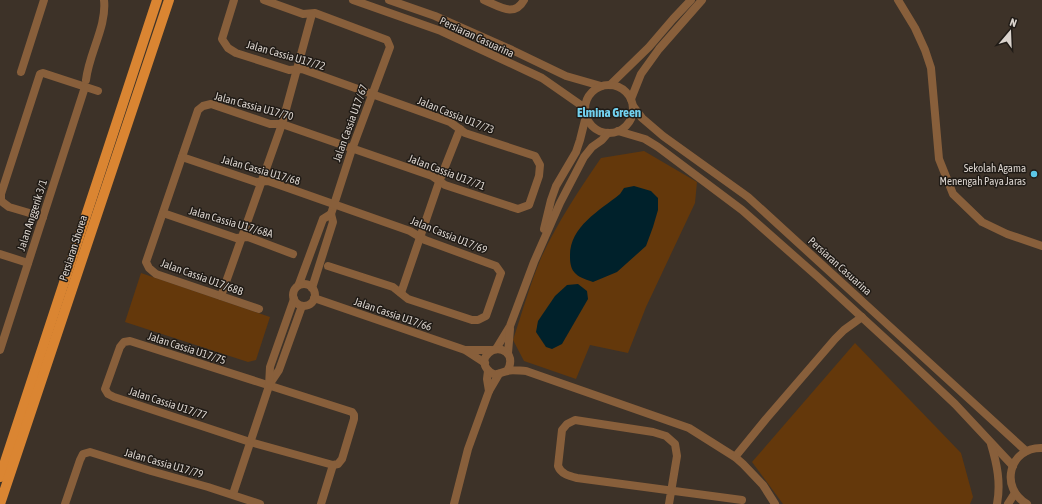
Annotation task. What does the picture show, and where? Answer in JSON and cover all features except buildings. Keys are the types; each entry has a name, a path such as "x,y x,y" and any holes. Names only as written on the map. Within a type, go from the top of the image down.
{"main road":[{"name":"Persiaran Shorea","path":"0,476 157,0"},
{"name":"Persiaran Shorea","path":"0,504 169,0"}],"street":[{"path":"21,72 44,0"},
{"name":"Jalan Anggerik 3/1","path":"0,350 86,84 89,65 104,15 104,0"},
{"name":"Jalan Cassia U17/72","path":"234,0 222,39 228,48 236,53 289,70 302,69 371,94"},
{"path":"221,296 282,124 312,14 303,14 264,0"},
{"name":"Persiaran Casuarina","path":"353,0 441,31 542,78 585,112"},
{"name":"Persiaran Casuarina","path":"389,0 435,16 566,76 605,86"},
{"path":"484,0 511,10 519,7 524,0"},
{"path":"541,246 551,200 556,186 576,152 580,140 586,101 590,94 595,89 605,86 649,47 672,19 691,0"},
{"path":"585,112 589,122 594,128 608,133 618,131 628,124 632,112 632,103 641,74 664,43 702,0"},
{"path":"898,0 926,50 931,68 939,159 953,194 982,222 1007,234 1042,246"},
{"name":"Jalan Cassia U17/67","path":"312,14 315,13 387,40 390,47 371,94 334,204 331,214 333,222 312,288"},
{"path":"43,217 9,207 1,201 4,175 40,74 43,73 86,84 98,91"},
{"path":"605,86 622,89 632,103"},
{"name":"Jalan Cassia U17/73","path":"371,94 450,122 465,133 535,156 540,165 539,176"},
{"name":"Persiaran Casuarina","path":"632,103 642,118 663,136 748,197 1026,451"},
{"name":"Jalan Cassia U17/70","path":"163,213 198,110 203,106 211,104 270,124 282,124 352,149"},
{"path":"328,266 393,287 401,294 420,237 460,129"},
{"name":"Persiaran Casuarina","path":"618,131 645,139 658,147 742,210 862,317 955,404 1013,466"},
{"path":"489,391 486,356 494,350 510,326 541,246 560,203 584,157 592,147 602,140 608,133"},
{"name":"Jalan Cassia U17/71","path":"352,149 432,176 444,185 518,209 529,205 539,176"},
{"name":"Jalan Cassia U17/68","path":"182,157 256,182 268,181 334,204"},
{"name":"Jalan Cassia U17/69","path":"334,204 410,231 420,237 496,266 501,273 486,316 478,320 472,320 408,299 401,294"},
{"name":"Jalan Cassia U17/68A","path":"163,213 236,238 248,237 293,254"},
{"name":"Jalan Cassia U17/68B","path":"163,213 146,262 149,268 156,274 259,309"},
{"name":"Jalan Cassia U17/67","path":"299,284 323,219 331,214"},
{"path":"310,252 321,256"},
{"path":"0,254 28,263"},
{"path":"269,386 270,367 294,299 294,289 299,284 306,284 314,291 314,298 310,304 302,306"},
{"name":"Jalan Cassia U17/66","path":"314,298 465,350 494,350"},
{"path":"294,299 302,306"},
{"path":"233,494 269,386 279,370 302,306"},
{"path":"735,457 835,339 844,330 862,317"},
{"path":"454,504 468,449 489,391 503,373 509,368 510,326"},
{"name":"Jalan Cassia U17/75","path":"113,367 120,347 124,342 130,341 352,412 354,415 342,458 336,464"},
{"path":"494,350 500,349 526,371 689,428 735,457 743,464 763,485 775,504"},
{"name":"Jalan Cassia U17/66","path":"465,350 486,367"},
{"name":"Jalan Cassia U17/77","path":"113,367 106,389 108,394 250,442"},
{"path":"486,367 495,374 526,371"},
{"path":"669,504 671,491 677,456 675,444 666,436 653,432 575,420 567,424 562,430 558,466 559,470 567,476 671,491 742,500"},
{"path":"989,440 996,461 999,479 997,504"},
{"path":"250,442 336,464 321,504"},
{"path":"1028,504 1015,494 1011,485 1010,475 1018,457 1026,451 1042,448"},
{"name":"Jalan Cassia U17/79","path":"68,503 80,460 84,454 90,452 150,471 233,494 260,504"},
{"path":"1008,504 1015,494"}],"shaded area":[{"path":"644,151 697,182 695,203 646,307 628,353 590,345 576,379 524,361 513,340 537,268 561,219 601,158"},
{"path":"141,273 270,317 256,360 248,362 125,322"},
{"path":"855,343 961,453 973,497 970,504 783,504 752,462"}],"water":[{"path":"634,186 651,191 658,198 658,210 646,246 617,272 593,282 580,277 573,270 570,262 571,246 574,237 580,228 595,213 620,194 624,188"},
{"path":"578,284 587,291 588,299 562,344 552,349 546,347 536,332 538,321 555,296 567,285"}],"place":[{"name":"Sekolah Agama Menengah Paya Jaras","path":"1034,174"}],"district":[{"name":"Elmina Green","path":"609,112"}]}
